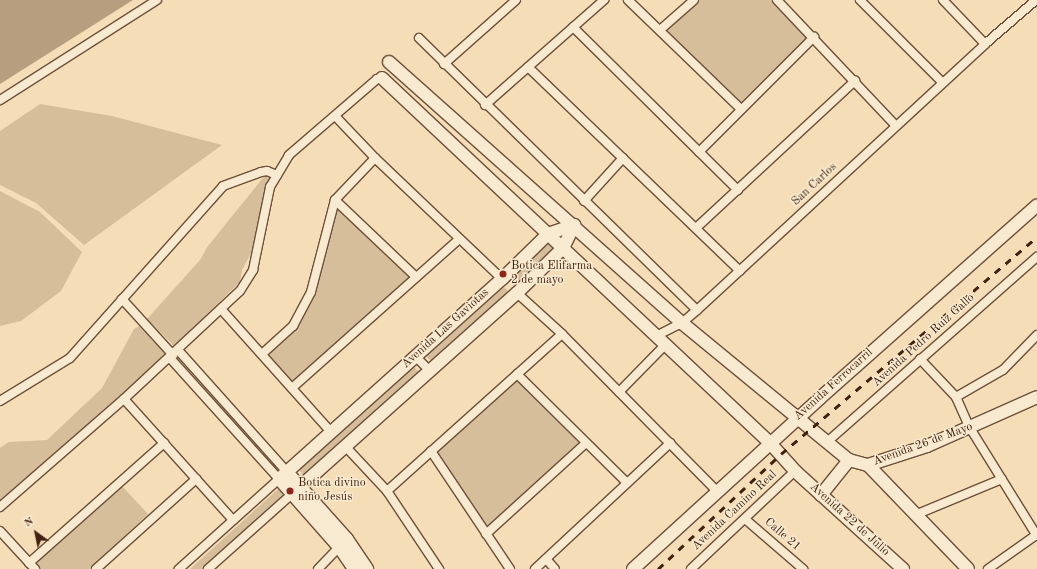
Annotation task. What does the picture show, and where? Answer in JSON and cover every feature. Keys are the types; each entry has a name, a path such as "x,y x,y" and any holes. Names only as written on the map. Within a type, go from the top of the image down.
{"street":[{"path":"0,100 157,0"},
{"path":"444,64 516,0"},
{"path":"485,105 604,0"},
{"path":"628,0 741,109"},
{"path":"660,30 694,0"},
{"path":"777,0 814,37 896,126"},
{"path":"860,0 943,83"},
{"path":"943,0 985,44"},
{"name":"San Carlos","path":"656,336 682,323 697,310 985,44 1036,0"},
{"path":"573,27 738,190"},
{"path":"699,152 814,37"},
{"path":"419,38 485,105 697,310"},
{"path":"389,62 574,225 682,323 849,460 821,495"},
{"path":"528,67 740,271"},
{"path":"0,507 124,399 240,291 253,270 260,244 264,209 270,187 289,155 336,117 377,79 382,78"},
{"name":"Avenida 22 de Julio","path":"382,78 770,443 795,471 902,569"},
{"path":"696,228 855,81"},
{"path":"336,117 375,158 502,279"},
{"path":"262,354 293,326 305,305 316,276 330,210 335,200 375,158"},
{"path":"584,201 623,158"},
{"path":"0,401 70,358 223,186 261,172 267,171 277,175"},
{"path":"335,200 416,278"},
{"name":"Avenida Ferrocarril","path":"633,569 797,418 1037,204"},
{"name":"Avenida Las Gaviotas","path":"179,569 502,279 548,234 574,225"},
{"name":"Avenida Las Gaviotas","path":"208,569 517,293 563,248 574,225"},
{"path":"292,388 459,239"},
{"name":"Avenida Pedro Ruiz Gallo","path":"827,442 1037,257"},
{"path":"517,293 562,334 718,492"},
{"path":"122,299 366,569"},
{"path":"221,309 331,432"},
{"path":"387,491 562,334"},
{"path":"956,397 1003,370 1037,335"},
{"path":"619,392 665,345"},
{"path":"415,356 430,371"},
{"path":"920,359 956,397 970,428 1037,535 988,569"},
{"path":"517,374 627,483"},
{"name":"Avenida 26 de Mayo","path":"849,460 868,465 970,428 1037,397"},
{"path":"124,399 233,520"},
{"path":"0,531 32,566 164,443"},
{"path":"486,534 586,443"},
{"path":"535,569 670,443"},
{"path":"345,446 387,491 439,569"},
{"path":"431,452 510,569"},
{"path":"868,465 968,569"},
{"name":"Avenida Camino Real","path":"692,569 795,471"},
{"path":"96,569 196,479"},
{"path":"915,515 1002,479"},
{"name":"Calle 21","path":"745,519 803,569"},
{"path":"318,569 343,543"},
{"path":"343,543 354,569"},
{"path":"546,559 555,569"}],"shaded area":[{"path":"0,0 133,0 0,84"},
{"path":"699,0 771,0 809,38 741,102 665,30"},
{"path":"40,104 112,116 222,145 84,245 36,203 0,185 0,131"},
{"path":"266,174 273,178 268,185 261,209 254,248 242,270 240,282 174,346 147,319 200,260 208,246"},
{"path":"0,191 40,212 82,252 61,291 21,321 0,326"},
{"path":"337,209 341,210 410,276 410,280 293,382 268,355 289,335 311,302 332,215"},
{"path":"549,242 555,249 517,287 510,281"},
{"path":"504,287 511,294 433,363 426,356"},
{"path":"139,326 166,355 0,501 0,448 9,442 47,440 102,388 134,329"},
{"path":"414,367 421,374 306,478 299,470"},
{"path":"514,379 518,380 581,441 489,527 486,527 437,455 438,451"},
{"path":"121,485 148,514 89,569 42,569 36,562"},
{"path":"278,489 285,497 205,569 190,569"}],"railway":[{"path":"658,569 781,454 1037,237"}],"place":[{"name":"Botica Elifarma 2 de mayo","path":"503,274"},
{"name":"Botica divino niño Jesús","path":"290,491"}]}
